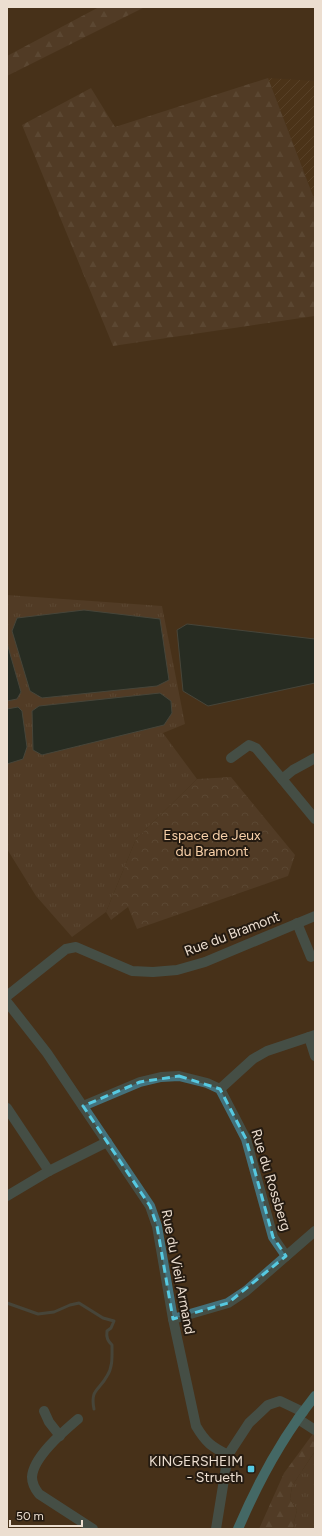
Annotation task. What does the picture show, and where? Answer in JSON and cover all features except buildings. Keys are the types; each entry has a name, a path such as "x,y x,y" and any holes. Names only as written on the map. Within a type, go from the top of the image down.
{"main road":[{"path":"238,1529 259,1482 301,1415 315,1396"}],"street":[{"path":"231,758 249,745 256,748 315,819"},
{"path":"282,779 293,770 315,758"},
{"name":"Rue du Bramont","path":"7,996 66,949 76,946 132,971 153,972 177,970 205,962 315,916"},
{"name":"Rue du Bramont","path":"297,924 312,957"},
{"name":"Rue du Vieil Armand","path":"7,1002 47,1053 150,1206 157,1226 173,1319 196,1426 204,1439 214,1448 228,1455"},
{"path":"83,1106 140,1082 161,1077 179,1076 207,1083 220,1089 253,1059 267,1051 312,1036 315,1056"},
{"name":"Rue du Rossberg","path":"220,1089 246,1139 273,1237 286,1256"},
{"path":"7,1108 49,1171"},
{"path":"7,1196 49,1171 106,1142"},
{"path":"173,1319 228,1303 246,1291 315,1231"},
{"path":"216,1529 228,1455 248,1423 268,1405 280,1401 301,1415 315,1430"},
{"path":"44,1410 49,1422 60,1436"},
{"path":"78,1419 60,1436 37,1462 32,1478 34,1487 38,1494 93,1529"}],"highlighted area":[{"path":"179,1076 220,1089 246,1139 273,1237 286,1256 228,1303 173,1319 157,1226 150,1206 83,1106 140,1082"}],"shaded area":[{"path":"268,78 315,81 315,201"}],"green space":[{"path":"99,7 145,7 7,76 7,56"},
{"path":"268,78 315,201 315,316 113,346 22,125 91,88 115,127"},
{"path":"7,595 162,606 185,724 163,733 197,779 136,839 106,912 72,937 36,896 7,849"},
{"name":"Espace de Jeux du Bramont","path":"231,777 295,855 288,876 137,929 128,907 111,920 106,912 136,839 197,779"},
{"path":"315,1431 315,1451 292,1486 290,1499 297,1510 293,1526 294,1529 259,1529 284,1473"},
{"path":"315,1451 315,1529 294,1529 293,1526 297,1510 290,1499 292,1486"}],"water":[{"path":"84,610 160,619 169,680 157,686 42,698 30,691 12,631 17,618"},
{"path":"187,624 315,639 315,683 208,706 183,691 177,630"},
{"path":"7,643 21,692 17,699 7,701"},
{"path":"160,693 171,701 172,713 164,725 42,755 33,750 32,711 39,706"},
{"path":"18,707 22,711 27,747 23,759 7,764 7,709"}],"waterway":[{"path":"7,1303 38,1314 54,1312 79,1303 103,1318 114,1321 111,1328 107,1331 109,1342 112,1345 111,1365 109,1373 94,1394 94,1409"}],"place":[{"name":"KINGERSHEIM - Strueth","path":"251,1469"}]}
